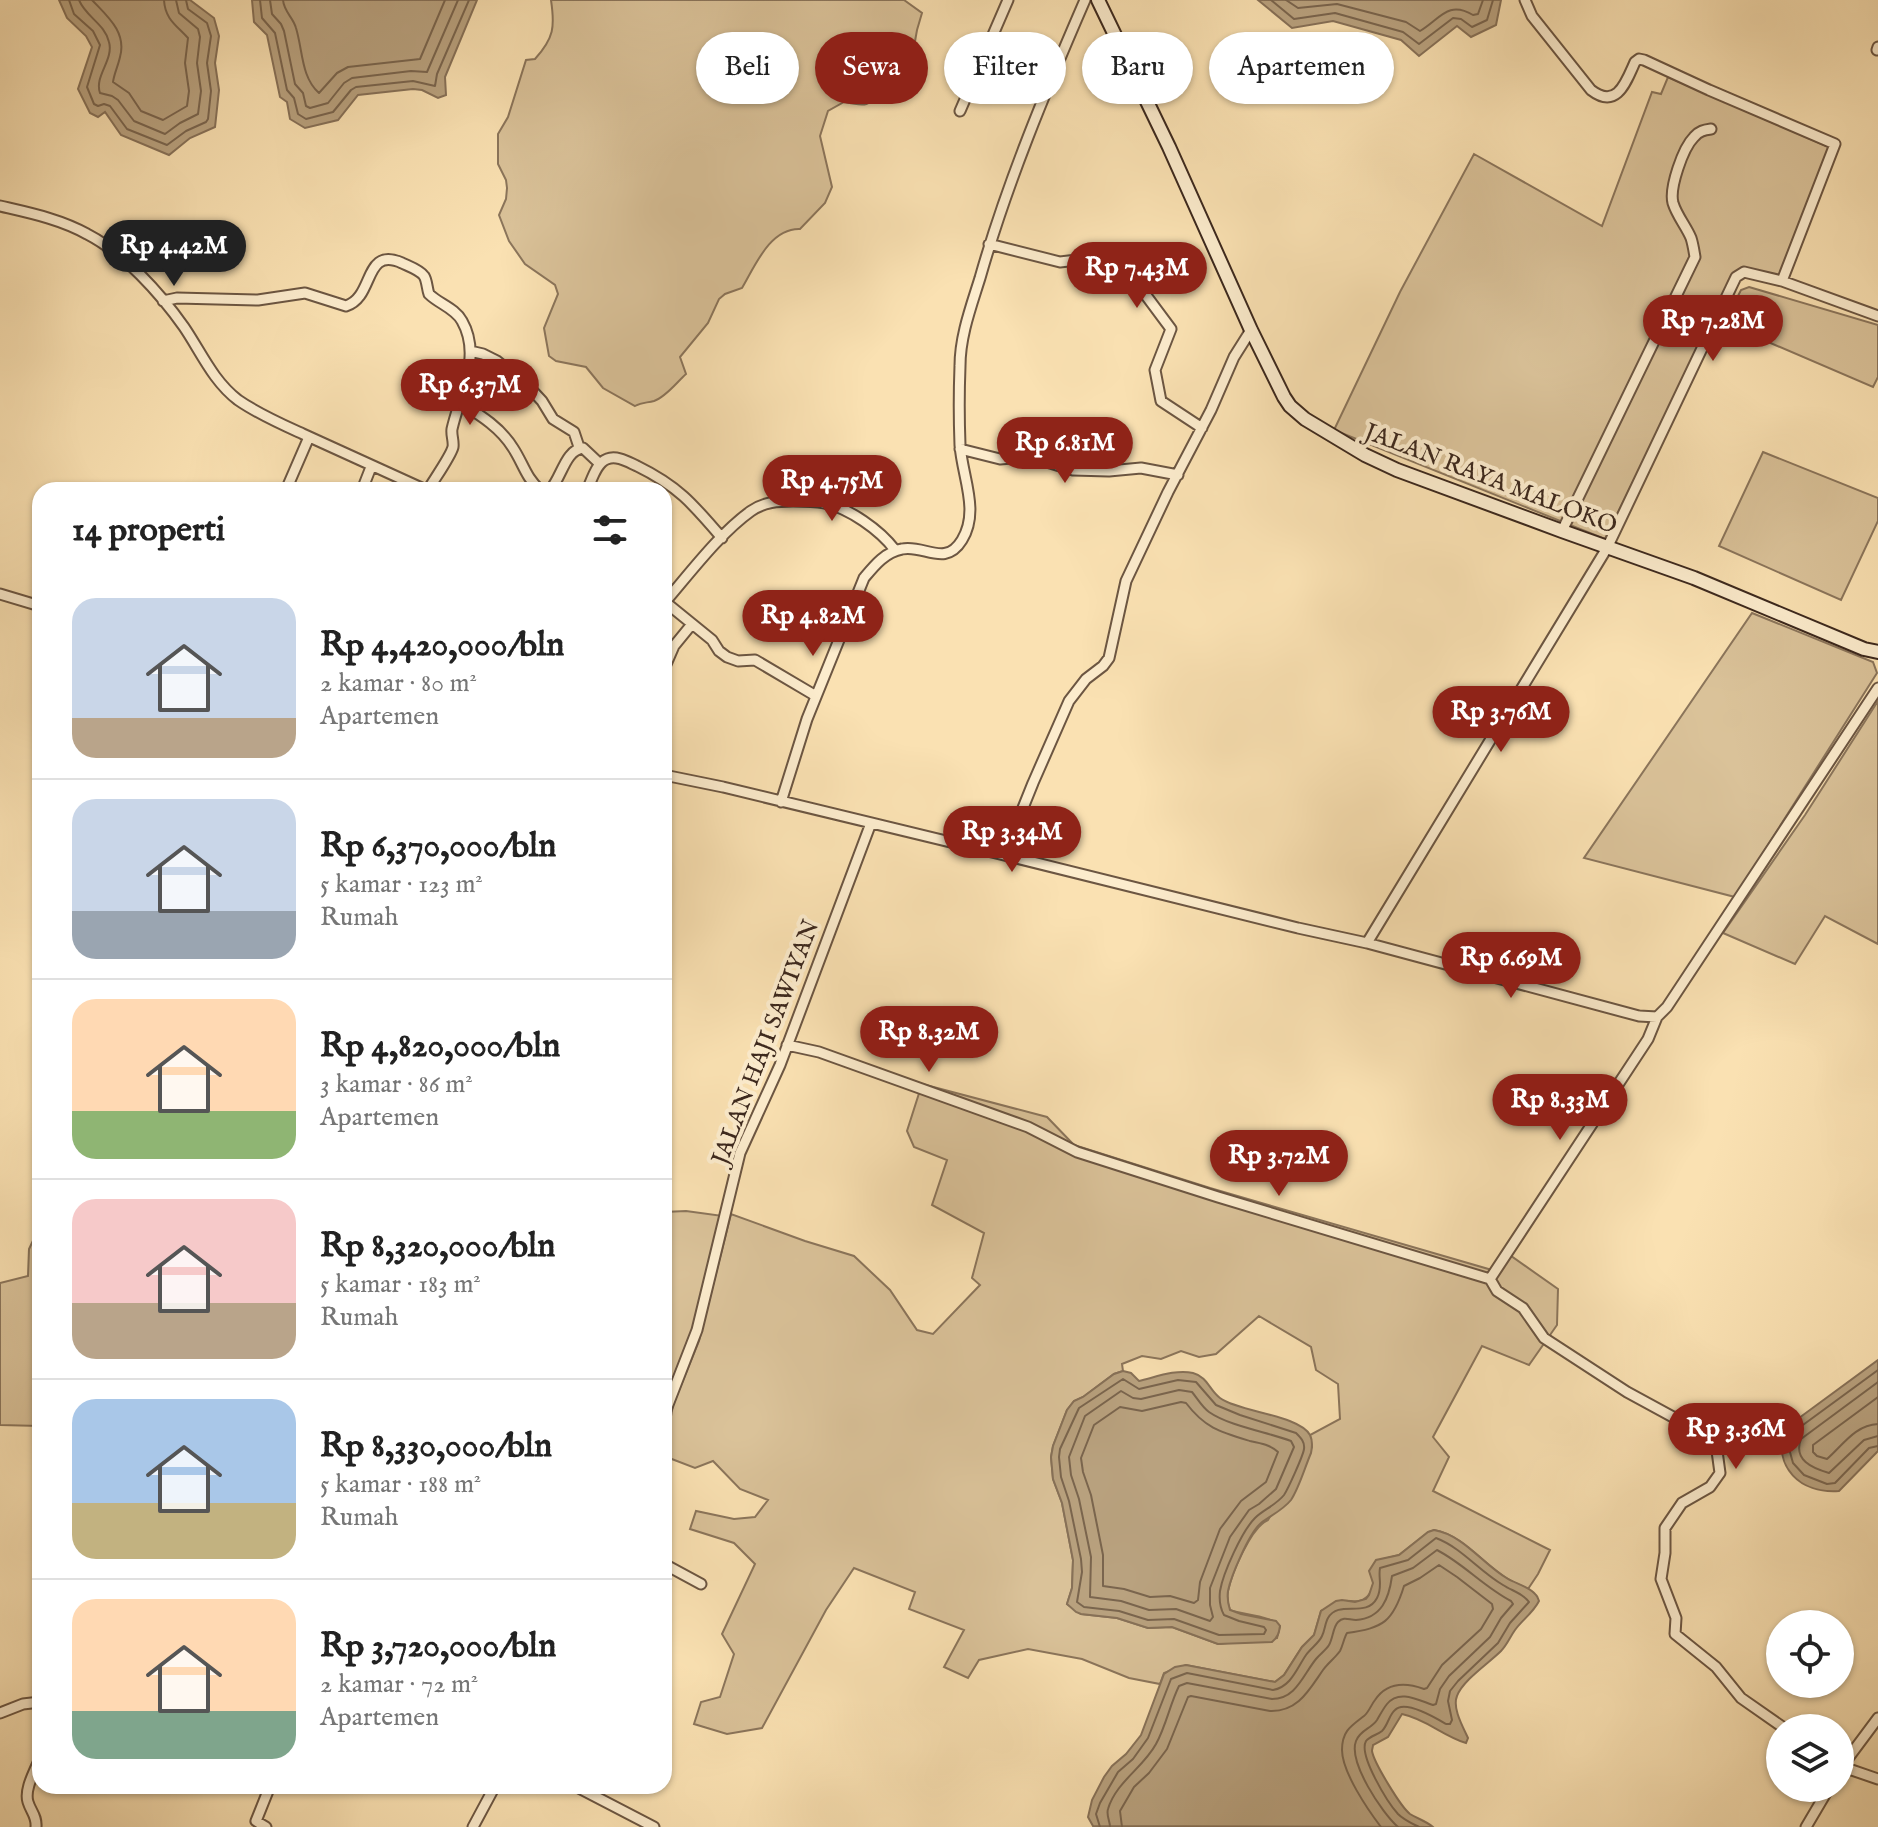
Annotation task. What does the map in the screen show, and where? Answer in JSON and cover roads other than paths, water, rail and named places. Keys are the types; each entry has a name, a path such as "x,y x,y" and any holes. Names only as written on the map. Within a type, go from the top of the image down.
{"street":[{"path":"960,111 1008,0"},
{"path":"781,802 816,696 864,578 895,550 905,548 943,554 960,544 966,533 970,511 960,449 961,351 989,244 1085,0"},
{"name":"JALAN RAYA MALOKO","path":"1098,0 1284,397 1305,419 1397,470 1694,578 1864,649 1878,652"},
{"path":"1525,0 1532,16 1596,95 1611,97 1619,92 1635,62 1644,60 1835,144 1782,281"},
{"path":"1562,531 1695,257 1691,238 1671,194 1689,142 1696,134 1711,129"},
{"path":"0,206 47,217 98,240 141,276 163,301 198,348 208,368 230,393 262,414 408,482"},
{"path":"989,244 1060,262 1094,258 1142,290 1171,329 1155,370 1161,401 1202,428"},
{"path":"163,301 177,298 258,300 305,293 346,306 355,302 379,261 390,259 424,275 429,294 451,308 461,319 470,351 469,369 451,433 453,447 432,482"},
{"path":"1367,943 1607,548 1736,277 1744,272 1782,281 1878,316"},
{"path":"1004,855 1069,701 1086,679 1109,658 1126,581 1234,357 1251,330"},
{"path":"470,351 492,358 524,382 542,401 553,419 574,432 579,447 600,464"},
{"path":"461,403 488,421 507,440 533,482"},
{"path":"289,482 309,437"},
{"path":"556,482 571,454 579,447"},
{"path":"960,449 1006,459 1037,459 1073,470 1148,468 1178,475"},
{"path":"591,482 600,464 612,458 624,460 666,482"},
{"path":"365,482 371,467"},
{"path":"672,485 722,538"},
{"path":"672,592 722,538 751,512 767,503 785,501 832,505 871,526 895,550"},
{"path":"0,594 32,604"},
{"path":"672,608 712,640 727,657 738,661 755,660 816,696"},
{"path":"672,651 692,624"},
{"path":"1490,1279 1648,1039 1657,1017 1667,1007 1878,688"},
{"path":"672,777 1367,943 1639,1016 1657,1017"},
{"name":"JALAN HAJI SAWIYAN","path":"672,1394 697,1330 740,1153 787,1045 871,823"},
{"path":"787,1045 819,1052 1028,1127 1077,1152 1490,1279 1497,1291 1523,1308 1544,1338 1627,1392 1695,1429 1717,1451 1720,1473 1710,1487 1682,1503 1665,1528 1661,1579 1676,1618 1675,1634 1716,1667 1741,1698 1766,1715"},
{"path":"672,1568 701,1584"},
{"path":"0,1713 32,1703"},
{"path":"1854,1750 1878,1718"},
{"path":"1854,1771 1878,1779"},
{"path":"32,1781 27,1796 36,1818 36,1827"},
{"path":"266,1827 256,1821 267,1794"},
{"path":"473,1827 491,1794"},
{"path":"590,1794 654,1827"},
{"path":"1806,1827 1821,1802"}],"water":[{"path":"59,0 190,0 214,18 219,36 215,63 219,90 215,127 190,138 169,155 121,135 105,112 98,117 90,113 78,89 92,47 86,36 67,18"},
{"path":"252,0 477,0 445,77 446,95 438,98 413,89 358,95 338,120 305,128 290,119 287,102 280,97 267,35 254,22"},
{"path":"1258,0 1501,0 1496,25 1471,37 1457,26 1419,56 1401,40 1394,38 1394,32 1372,32 1333,21 1292,28"},
{"path":"1878,1360 1878,1451 1839,1491 1825,1491 1802,1483 1786,1466 1782,1455 1784,1429"},
{"path":"1123,1371 1131,1373 1139,1381 1173,1373 1193,1373 1202,1377 1216,1395 1229,1403 1282,1418 1304,1428 1310,1435 1311,1453 1294,1495 1284,1507 1256,1528 1241,1555 1228,1591 1230,1610 1276,1621 1280,1628 1272,1642 1218,1644 1172,1627 1148,1628 1117,1618 1081,1614 1067,1604 1072,1588 1073,1560 1062,1503 1053,1479 1053,1446 1067,1410 1074,1401"},
{"path":"1434,1530 1464,1544 1499,1573 1530,1590 1539,1601 1503,1649 1460,1690 1456,1701 1457,1712 1468,1738 1466,1743 1402,1714 1388,1737 1373,1745 1372,1751 1378,1765 1401,1803 1410,1814 1433,1827 1093,1826 1088,1817 1092,1800 1112,1766 1141,1735 1164,1674 1186,1665 1275,1682 1284,1675 1314,1635 1321,1611 1336,1601 1366,1599 1373,1583 1369,1571 1376,1560 1399,1555"}]}
